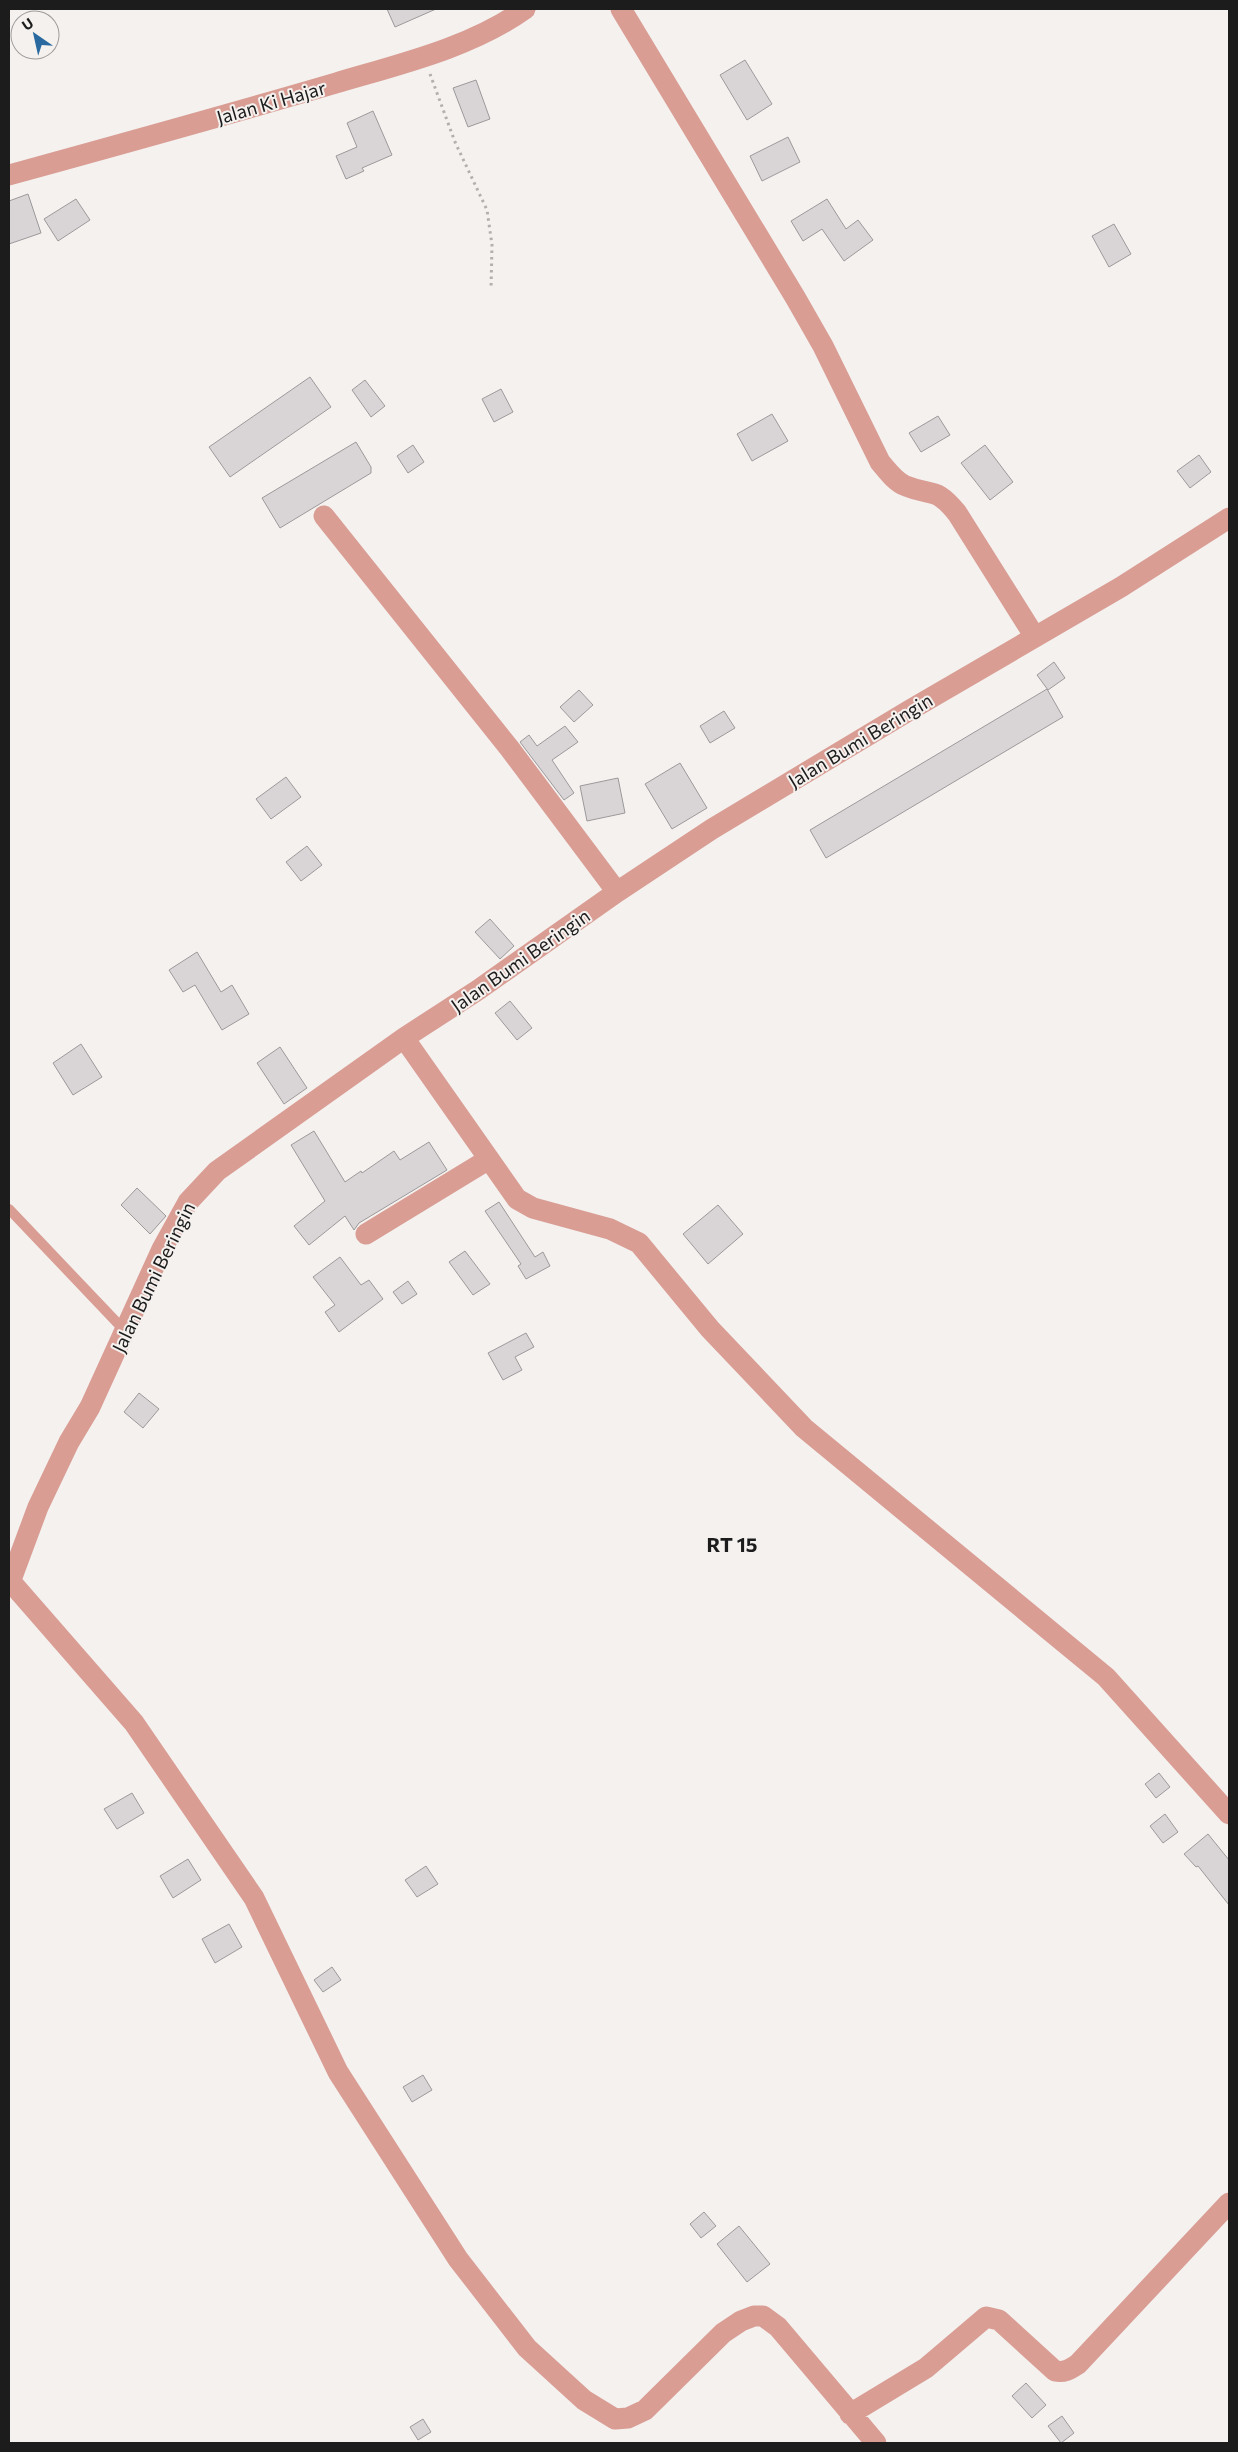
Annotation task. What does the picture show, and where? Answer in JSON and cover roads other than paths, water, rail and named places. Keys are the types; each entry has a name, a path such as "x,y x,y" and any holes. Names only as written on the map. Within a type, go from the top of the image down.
{"street":[{"name":"Jalan Ki Hajar","path":"9,175 292,96 423,57 484,32 525,9"},
{"path":"621,9 795,297 880,462 892,476 905,486 937,493 945,498 957,512 1035,637"},
{"path":"324,516 481,712 617,892"},
{"name":"Jalan Bumi Beringin","path":"10,1584 38,1507 69,1442 90,1407 162,1249 188,1202 201,1186 289,1118 404,1038 478,990 617,892 712,830 816,766 1121,587 1229,518"},
{"path":"404,1038 517,1199 533,1208 610,1229 640,1243 710,1329 804,1428 1106,1677 1229,1813"},
{"path":"366,1234 489,1159"},
{"path":"10,1584 134,1723 249,1890 338,2072 458,2259 527,2348 584,2400 615,2419 628,2418 645,2410 723,2333 741,2320 754,2316 763,2316 778,2327 876,2443"},
{"path":"850,2414 926,2368 986,2317 999,2320 1056,2371 1062,2372 1070,2369 1078,2364 1229,2203"}],"lane":[{"path":"9,1209 125,1332"}],"district":[{"name":"RT 15","path":"732,1544"}]}
